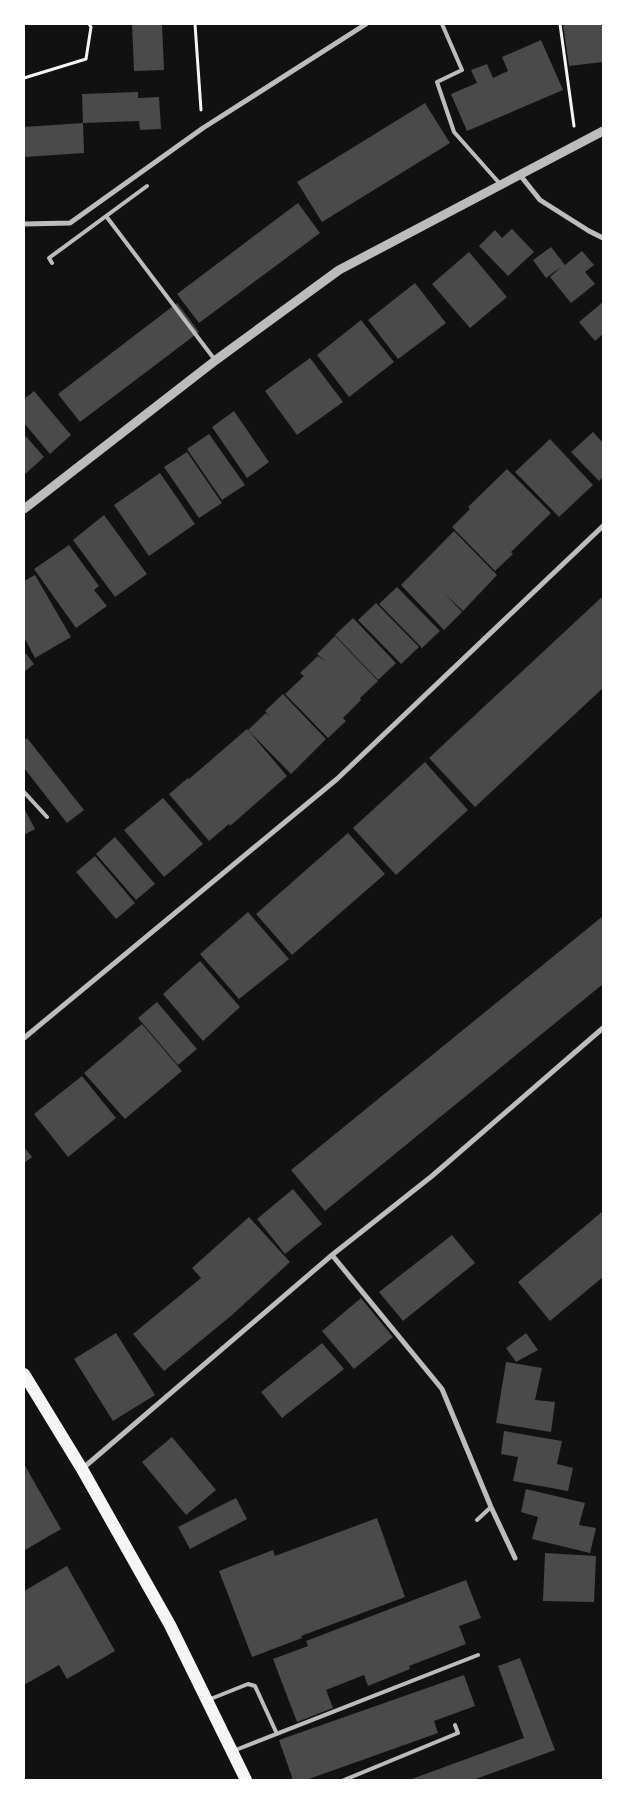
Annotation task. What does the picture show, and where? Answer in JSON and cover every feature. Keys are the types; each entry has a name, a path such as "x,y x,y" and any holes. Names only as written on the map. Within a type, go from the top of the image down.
{"main road":[{"path":"24,1374 82,1469 170,1624 246,1780"}],"street":[{"path":"24,224 70,223 203,128 366,24"},
{"path":"24,509 216,360 339,270 603,131"},
{"path":"520,175 540,200 603,238"},
{"path":"24,1038 337,778 603,526"},
{"path":"82,1469 332,1255 432,1176 603,1028"},
{"path":"332,1255 442,1389 515,1558"}],"lane":[{"path":"442,24 462,70 437,82 454,132 501,185"},
{"path":"52,263 50,258 147,186"},
{"path":"106,216 216,360"},
{"path":"24,792 47,816"},
{"path":"477,1520 492,1507"},
{"path":"231,1752 478,1655"},
{"path":"206,1700 252,1684 255,1686 277,1734"},
{"path":"344,1780 458,1733 455,1725"}],"path":[{"path":"24,78 86,60 91,27 89,24"},
{"path":"195,24 203,128"},
{"path":"560,24 572,117 578,143"}],"building":[{"path":"132,24 162,24 164,70 134,71"},
{"path":"563,24 603,24 603,62 569,66"},
{"path":"541,40 563,90 467,131 451,94 477,83 471,70 487,64 493,78 508,71 502,57"},
{"path":"138,92 138,98 159,97 161,129 140,130 139,121 83,123 82,94"},
{"path":"425,103 450,143 322,222 297,182"},
{"path":"83,123 84,153 24,157 24,127"},
{"path":"298,203 320,233 199,323 177,294"},
{"path":"512,229 534,252 508,276 479,246 495,230 502,238"},
{"path":"551,247 565,265 582,251 594,265 585,272 595,284 571,303 550,277 561,267 546,278 533,260"},
{"path":"469,252 507,297 470,328 432,284"},
{"path":"415,283 446,323 398,359 368,320"},
{"path":"603,302 603,334 595,341 579,322"},
{"path":"177,303 199,332 80,422 58,394"},
{"path":"361,320 394,362 349,397 317,355"},
{"path":"310,358 343,402 297,435 265,391"},
{"path":"34,391 71,435 50,454 24,423 24,399"},
{"path":"234,411 269,462 247,478 212,427"},
{"path":"593,432 603,443 603,477 599,481 571,452"},
{"path":"24,434 44,457 24,475"},
{"path":"209,434 245,485 222,500 187,449"},
{"path":"550,439 593,485 559,517 515,472"},
{"path":"187,452 222,503 199,518 164,467"},
{"path":"507,469 551,513 511,552 513,554 495,571 452,527 470,509 468,507"},
{"path":"160,473 195,524 149,556 114,505"},
{"path":"104,515 147,574 115,597 73,540"},
{"path":"454,531 497,575 463,611 445,594 462,612 444,630 401,585"},
{"path":"69,545 99,586 94,590 107,606 76,628 34,569"},
{"path":"35,575 71,637 35,658 24,637 24,581"},
{"path":"397,587 440,631 422,648 379,604"},
{"path":"603,596 603,688 475,807 429,758"},
{"path":"376,603 419,647 401,664 358,620"},
{"path":"353,618 396,663 378,680 335,635"},
{"path":"335,636 378,681 343,718 346,721 328,738 285,694 304,676 300,673 318,656 326,662 317,654"},
{"path":"24,651 34,664 24,672"},
{"path":"283,694 326,739 291,774 248,730 266,713 271,717 265,711"},
{"path":"247,729 287,776 230,826 229,824 209,841 169,794"},
{"path":"27,738 84,810 67,823 24,768 24,741"},
{"path":"425,762 468,810 396,875 353,828"},
{"path":"163,798 203,844 164,877 124,830"},
{"path":"24,808 35,829 24,835"},
{"path":"348,833 385,874 292,955 256,914"},
{"path":"115,837 155,884 136,900 96,854"},
{"path":"95,856 135,903 116,919 76,872"},
{"path":"248,912 289,959 239,999 200,954"},
{"path":"603,916 603,984 325,1211 291,1170"},
{"path":"200,961 240,1007 203,1041 163,994"},
{"path":"157,1002 197,1049 178,1065 138,1018"},
{"path":"142,1024 182,1071 125,1119 84,1073"},
{"path":"82,1076 116,1118 68,1157 34,1114"},
{"path":"24,1147 32,1157 24,1163"},
{"path":"293,1189 322,1224 285,1254 257,1219"},
{"path":"603,1211 603,1277 550,1321 518,1282"},
{"path":"249,1217 290,1262 232,1315 164,1371 133,1334 201,1278 192,1268"},
{"path":"452,1235 475,1263 403,1321 379,1292"},
{"path":"361,1298 393,1337 354,1369 322,1331"},
{"path":"116,1333 155,1395 113,1421 74,1359"},
{"path":"526,1333 538,1350 516,1362 506,1348"},
{"path":"322,1343 344,1369 282,1418 261,1392"},
{"path":"506,1362 542,1368 535,1400 555,1402 551,1432 496,1423"},
{"path":"504,1431 562,1441 557,1464 573,1468 568,1491 513,1481 518,1457 501,1454"},
{"path":"172,1437 216,1490 186,1515 142,1462"},
{"path":"24,1464 61,1529 25,1550 24,1548"},
{"path":"526,1489 585,1503 579,1525 596,1528 590,1553 532,1539 538,1517 521,1512"},
{"path":"236,1498 247,1519 190,1549 178,1527"},
{"path":"377,1518 405,1597 301,1636 302,1638 252,1657 219,1571 273,1550 275,1556"},
{"path":"545,1553 596,1556 594,1602 543,1601"},
{"path":"67,1566 115,1651 67,1679 59,1665 24,1685 24,1591"},
{"path":"466,1580 481,1618 459,1626 466,1644 409,1666 410,1669 368,1686 364,1675 326,1690 333,1708 297,1722 273,1659 308,1646 306,1641"},
{"path":"520,1658 555,1750 473,1780 409,1780 524,1738 498,1666"},
{"path":"464,1675 475,1706 434,1721 438,1733 306,1780 293,1780 279,1740"}]}
